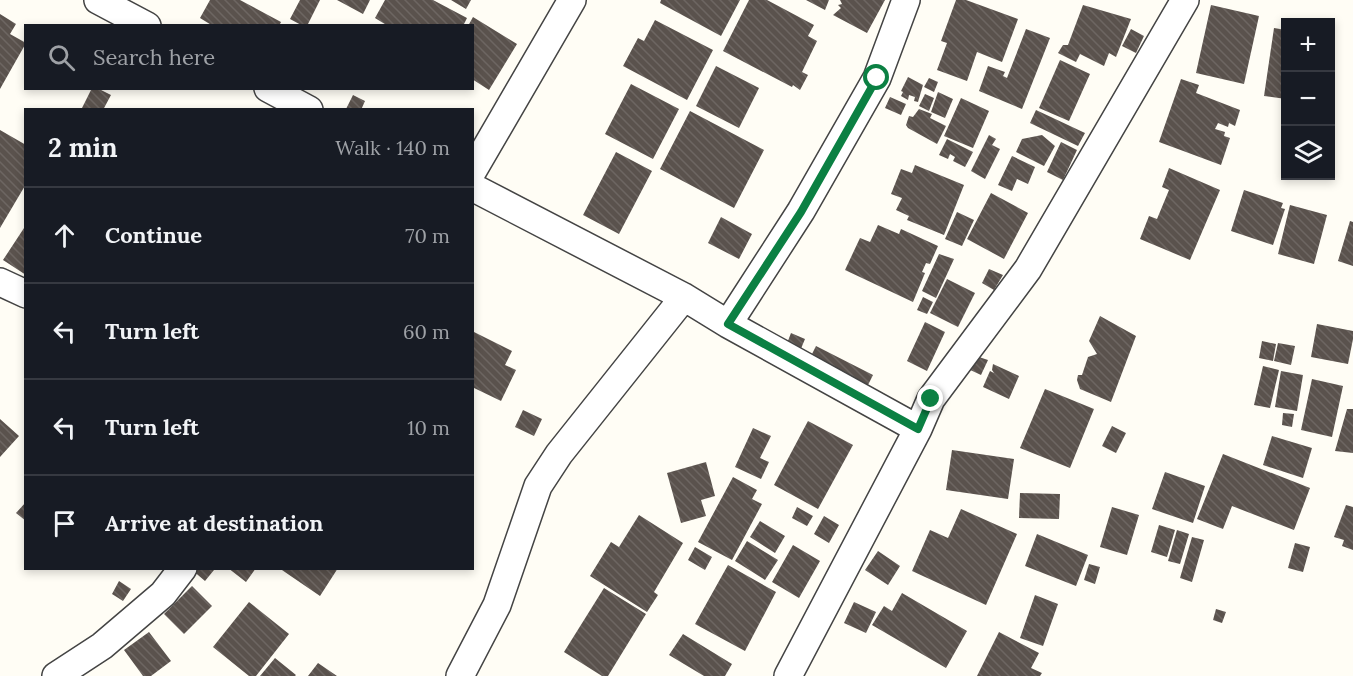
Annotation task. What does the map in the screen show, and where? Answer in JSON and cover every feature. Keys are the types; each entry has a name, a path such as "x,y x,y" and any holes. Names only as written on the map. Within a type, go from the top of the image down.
{"street":[{"path":"98,0 143,24"},
{"path":"474,169 572,0"},
{"path":"728,324 801,212 877,78 906,0"},
{"path":"788,676 918,429 931,399 1028,269 1185,0"},
{"path":"272,90 305,108"},
{"path":"474,188 684,297 728,324 918,429"},
{"path":"0,282 24,293"},
{"path":"460,676 497,605 538,486 559,454 684,297"},
{"path":"56,676 102,646 163,594 181,570"}],"building":[{"path":"210,0 240,0 281,22 280,24 210,24 200,18"},
{"path":"300,0 320,0 308,24 299,24 290,19"},
{"path":"337,0 370,0 363,14"},
{"path":"385,0 433,0 467,18 464,24 385,24 375,18"},
{"path":"451,0 471,0 466,9"},
{"path":"661,0 740,0 721,36 660,3"},
{"path":"749,0 767,0 814,25 808,36 817,41 802,72 808,75 800,90 723,51"},
{"path":"806,0 829,0 825,10"},
{"path":"840,0 885,0 867,33 833,15 841,8 838,5 842,4"},
{"path":"956,0 966,0 1018,19 1002,62 977,52 967,81 937,70 947,43 941,41"},
{"path":"1083,5 1131,19 1116,57 1109,53 1104,66 1080,54 1076,62 1058,53 1063,45 1068,45"},
{"path":"1211,5 1259,16 1244,84 1196,73"},
{"path":"0,14 16,24 10,34 24,42 24,47 0,89"},
{"path":"473,17 517,44 489,90 474,80 474,24 469,24"},
{"path":"655,20 713,50 687,100 623,66 638,38 644,41"},
{"path":"1274,28 1281,29 1281,98 1264,96"},
{"path":"1026,29 1050,38 1022,109 979,91 988,66 1005,72 1003,76 1007,78"},
{"path":"1131,29 1144,36 1136,53 1122,46"},
{"path":"1060,60 1090,74 1069,121 1039,108"},
{"path":"716,66 759,88 739,128 696,106"},
{"path":"908,77 923,85 918,102 914,101 915,97 909,95 908,100 901,96"},
{"path":"929,78 938,82 934,92 924,87"},
{"path":"1181,79 1199,85 1196,93 1240,110 1235,126 1229,123 1228,127 1218,123 1215,129 1225,132 1224,136 1230,138 1221,165 1159,142"},
{"path":"631,84 679,109 653,159 605,134"},
{"path":"91,90 101,90 111,95 104,108 82,108"},
{"path":"938,92 953,99 945,118 931,112"},
{"path":"925,94 934,98 929,111 919,106"},
{"path":"353,95 365,101 362,108 346,108"},
{"path":"890,97 906,104 901,115 885,108"},
{"path":"961,98 989,111 973,148 944,136"},
{"path":"919,109 932,114 930,118 946,126 937,144 906,125 909,116 913,117"},
{"path":"1036,110 1085,133 1078,146 1030,123"},
{"path":"690,111 764,150 734,208 660,169"},
{"path":"0,130 24,144 24,187 0,228"},
{"path":"989,135 996,139 992,145 1000,149 985,179 971,171"},
{"path":"1042,135 1055,146 1044,166 1016,152 1022,139"},
{"path":"947,139 973,152 965,167 953,161 955,157 950,154 948,159 939,155"},
{"path":"1061,142 1077,150 1063,180 1047,172"},
{"path":"616,152 652,171 619,234 583,215"},
{"path":"1012,156 1035,167 1028,184 1017,179 1012,191 998,185"},
{"path":"915,165 964,185 944,235 907,220 909,216 896,210 902,198 891,194 901,169 912,173"},
{"path":"1169,168 1220,190 1190,260 1140,239 1149,216 1157,219 1169,190 1162,187"},
{"path":"1244,190 1283,203 1281,208 1285,209 1273,245 1231,231"},
{"path":"991,193 1028,213 1004,259 967,239"},
{"path":"1290,205 1327,215 1314,264 1278,254"},
{"path":"957,212 974,220 962,246 945,239"},
{"path":"721,217 752,234 739,259 708,243"},
{"path":"1350,221 1353,222 1353,266 1338,261"},
{"path":"878,225 899,234 901,229 938,246 930,264 926,263 922,272 925,273 913,302 845,270 860,238 870,242"},
{"path":"24,228 24,274 3,260"},
{"path":"939,254 954,259 936,298 922,291"},
{"path":"989,269 1003,275 994,290 982,283"},
{"path":"947,279 975,293 958,327 930,313"},
{"path":"923,297 933,302 927,314 917,310"},
{"path":"1100,316 1136,336 1111,402 1080,389 1077,380 1078,375 1082,375 1088,357 1097,354 1089,341"},
{"path":"925,322 945,332 927,371 907,361"},
{"path":"1317,324 1353,331 1348,364 1311,357"},
{"path":"474,332 512,351 505,365 516,370 501,401 474,388"},
{"path":"791,333 805,339 800,351 786,346"},
{"path":"1262,341 1276,344 1273,361 1259,358"},
{"path":"1278,343 1295,346 1291,365 1274,361"},
{"path":"816,346 873,375 864,393 807,364"},
{"path":"979,357 988,360 981,375 966,368"},
{"path":"993,364 1019,376 1009,399 983,387 990,371 994,373"},
{"path":"1263,366 1279,370 1270,408 1254,405"},
{"path":"1281,371 1303,375 1297,411 1275,407"},
{"path":"1312,379 1343,386 1332,437 1301,430"},
{"path":"1045,389 1094,409 1070,468 1020,448"},
{"path":"1347,409 1353,409 1353,453 1335,451"},
{"path":"523,410 542,419 534,436 515,427"},
{"path":"1283,413 1294,414 1292,427 1282,425"},
{"path":"0,419 19,436 0,457"},
{"path":"808,421 853,445 818,509 774,485"},
{"path":"1112,426 1126,433 1116,453 1102,446"},
{"path":"753,428 771,436 760,458 769,462 761,479 735,467"},
{"path":"1272,436 1312,448 1303,478 1263,465"},
{"path":"952,450 1014,459 1008,499 946,490"},
{"path":"1223,454 1310,488 1294,530 1232,506 1223,529 1197,519"},
{"path":"706,462 715,496 701,500 706,516 681,523 667,473"},
{"path":"1165,472 1205,486 1193,523 1152,509"},
{"path":"733,477 757,490 752,499 762,504 732,560 698,542"},
{"path":"1020,493 1060,494 1059,519 1019,518"},
{"path":"24,504 24,519 16,513"},
{"path":"1346,505 1353,507 1353,550 1342,546 1344,540 1334,537"},
{"path":"797,507 813,516 807,526 792,518"},
{"path":"1112,507 1139,515 1127,555 1100,547"},
{"path":"961,509 1017,534 986,605 912,571 930,530 948,538"},
{"path":"639,515 683,543 654,592 658,595 647,612 590,576 611,542 619,547"},
{"path":"824,516 839,525 829,543 814,534"},
{"path":"760,521 785,536 775,553 750,537"},
{"path":"1159,525 1175,530 1167,557 1151,552"},
{"path":"1177,530 1189,534 1180,564 1168,561"},
{"path":"1037,534 1088,555 1076,586 1025,566"},
{"path":"1192,537 1204,540 1192,582 1180,578"},
{"path":"747,541 778,560 765,580 735,561"},
{"path":"1295,543 1310,547 1303,572 1288,568"},
{"path":"793,545 820,561 799,598 772,582"},
{"path":"695,547 712,557 705,570 688,560"},
{"path":"878,551 900,566 888,585 865,570"},
{"path":"1089,564 1100,567 1095,584 1084,580"},
{"path":"728,565 776,592 745,651 695,624"},
{"path":"192,570 214,570 205,581"},
{"path":"231,570 255,570 246,582"},
{"path":"282,570 337,570 320,596"},
{"path":"119,581 131,589 123,601 112,594"},
{"path":"192,586 212,606 184,634 164,614"},
{"path":"604,588 646,614 608,676 602,676 564,652"},
{"path":"902,593 967,631 946,668 872,625 884,606 892,611"},
{"path":"1035,595 1058,604 1043,646 1020,638"},
{"path":"249,602 289,634 256,676 249,676 213,647"},
{"path":"854,602 876,612 866,633 844,623"},
{"path":"1216,609 1226,612 1222,623 1213,620"},
{"path":"149,632 171,661 151,676 143,676 124,650"},
{"path":"999,632 1039,653 1031,668 1042,673 1040,676 977,676"},
{"path":"683,634 732,664 725,676 704,676 669,655"},
{"path":"275,658 296,675 260,676"},
{"path":"318,663 337,676 308,676"}],"route":[{"path":"877,78 801,212 728,324 918,429 931,399"}]}
